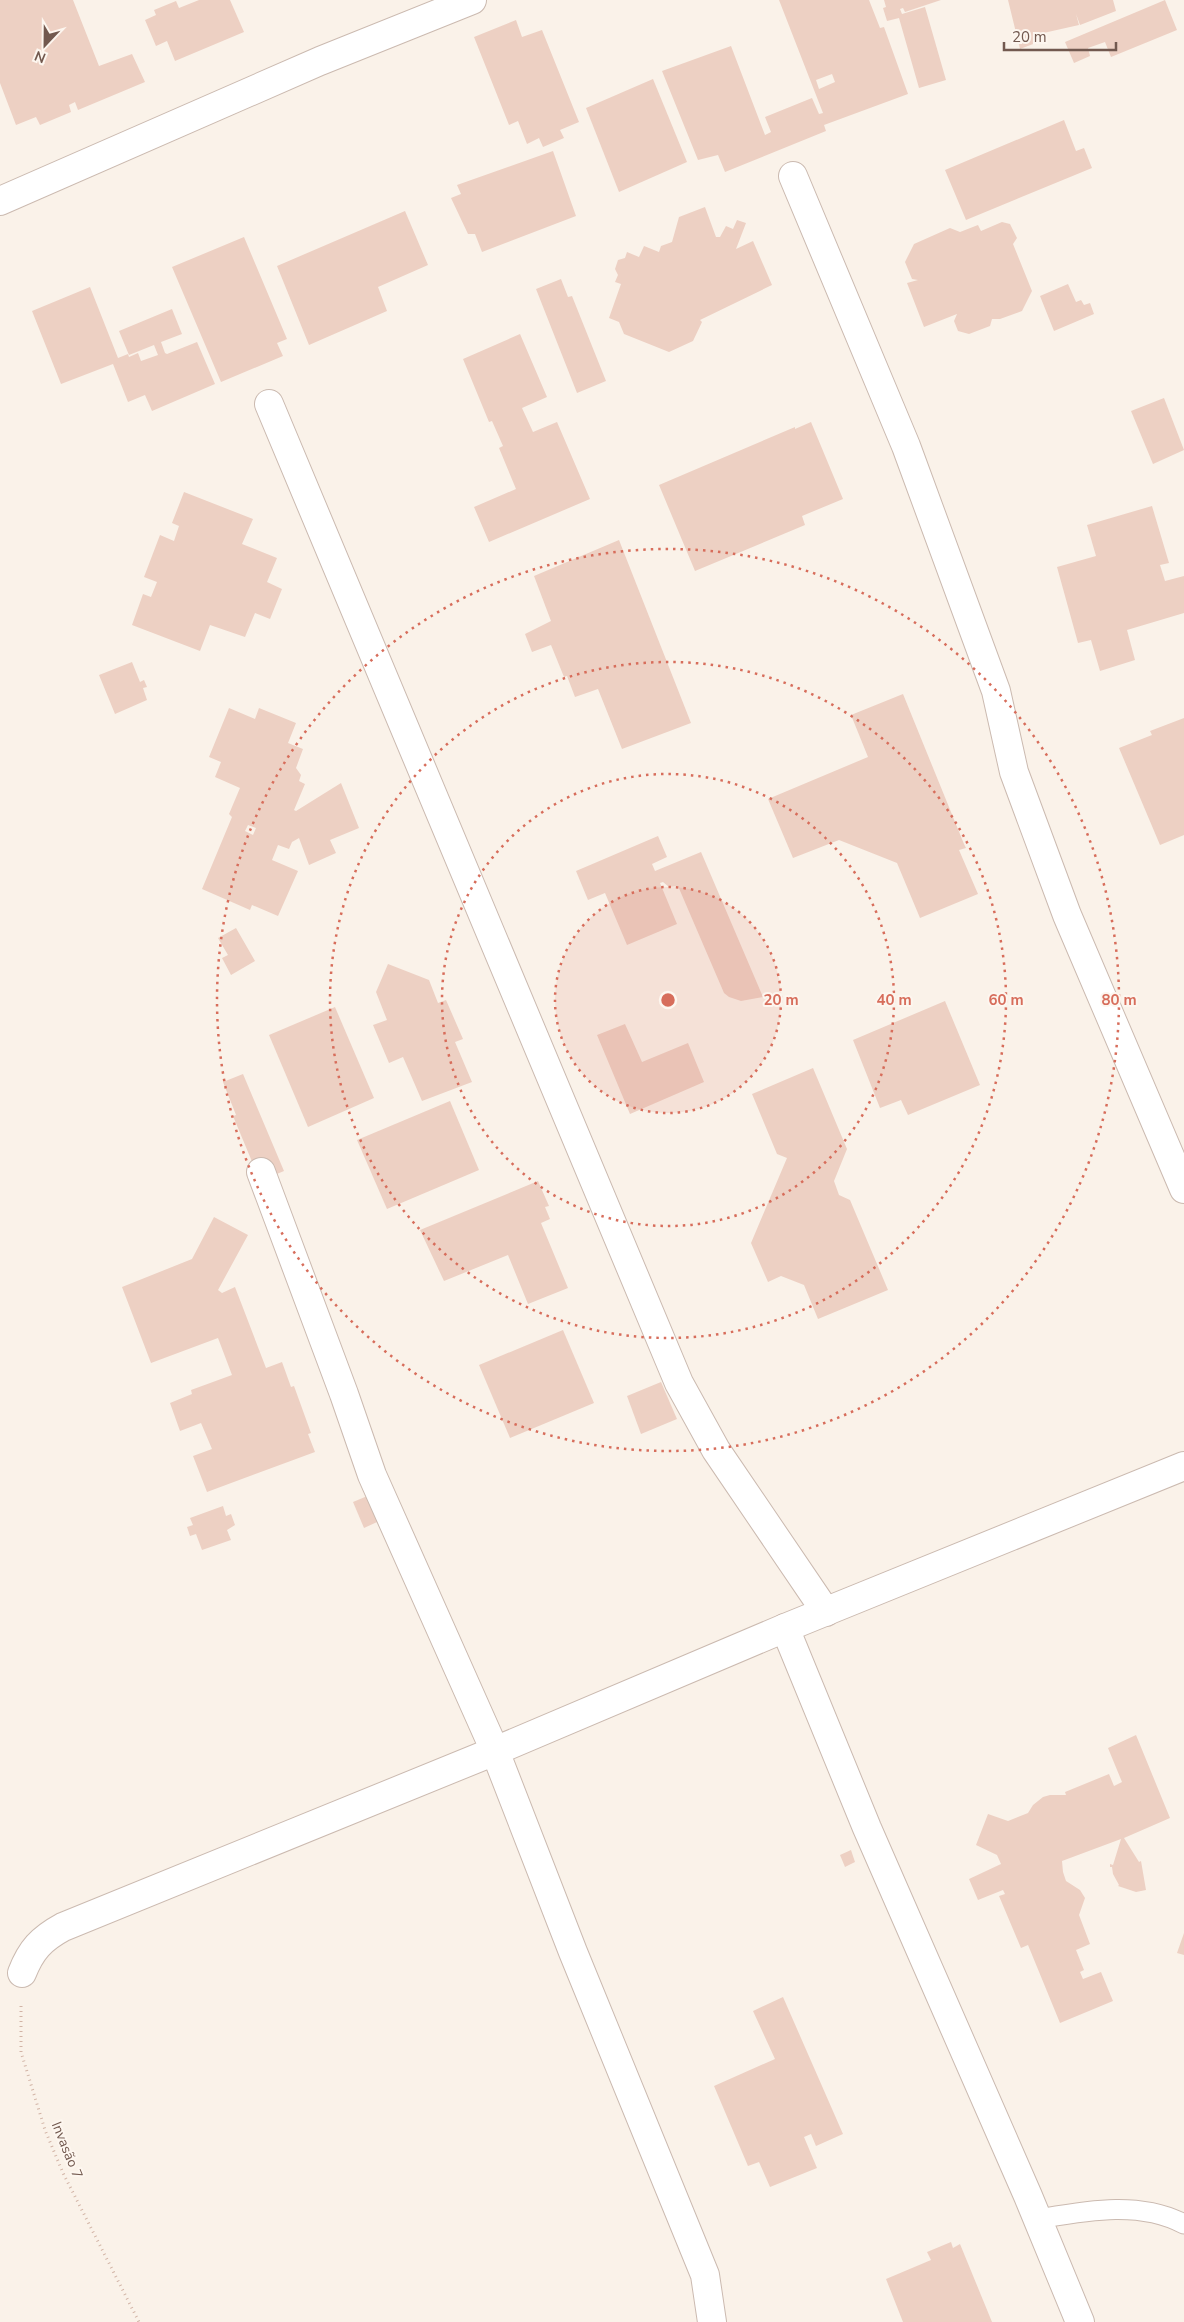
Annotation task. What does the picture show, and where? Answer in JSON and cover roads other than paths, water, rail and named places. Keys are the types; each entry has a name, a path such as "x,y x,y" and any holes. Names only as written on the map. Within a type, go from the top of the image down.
{"street":[{"path":"0,201 320,62 472,0"},
{"path":"793,176 906,446 996,691 1014,772 1064,906 1184,1189"},
{"path":"269,404 679,1383 716,1450 826,1612"},
{"path":"261,1172 344,1394 372,1475 495,1751 546,1884 705,2275 712,2322"},
{"path":"22,1973 27,1960 40,1941 63,1927 495,1751 785,1628 1184,1466"},
{"path":"785,1628 867,1828 1038,2219 1080,2322"}],"lane":[{"path":"1038,2219 1090,2210 1133,2210 1161,2213 1184,2224"}]}
